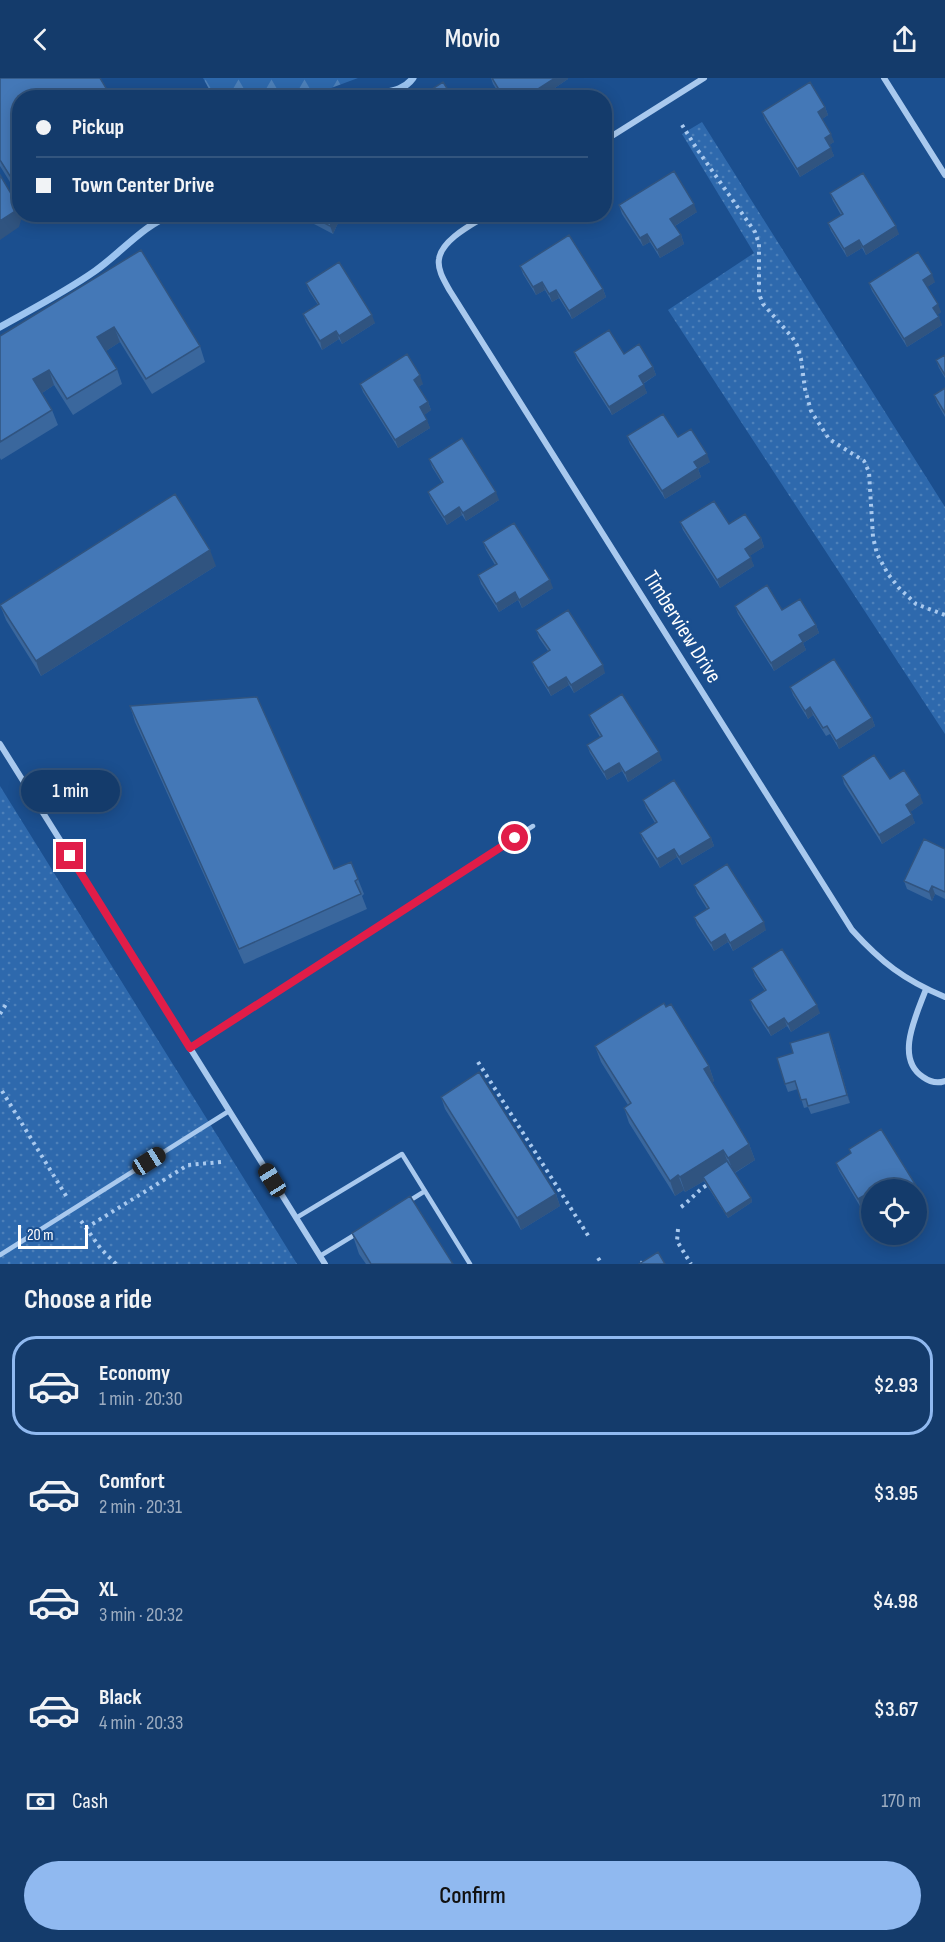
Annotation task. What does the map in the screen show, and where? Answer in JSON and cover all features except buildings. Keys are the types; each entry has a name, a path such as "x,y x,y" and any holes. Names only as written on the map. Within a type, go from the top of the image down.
{"street":[{"path":"612,136 704,78"},
{"path":"884,78 945,175"},
{"name":"Timberview Drive","path":"477,222 455,236 439,259 441,275 450,291 852,930 874,954 897,973 945,997"},
{"path":"0,744 324,1264"},
{"path":"926,989 909,1041 909,1056 915,1071 925,1079 939,1083 945,1081"}],"lane":[{"path":"190,1048 533,826"},
{"path":"0,1255 229,1111"},
{"path":"296,1218 402,1154 470,1264"},
{"path":"405,1203 424,1191"},
{"path":"320,1256 357,1233"}],"path":[{"path":"682,125 755,232 759,244 759,294 763,304 797,345 810,411 829,439 864,461 869,472 873,537 878,555 888,574 916,604 945,615"},
{"path":"0,1014 8,1001"},
{"path":"478,1062 589,1237"},
{"path":"1,1090 68,1198"},
{"path":"86,1228 188,1165 221,1162"},
{"path":"681,1207 707,1185"},
{"path":"80,1220 101,1249 116,1264"},
{"path":"678,1229 677,1241 691,1264"},
{"path":"598,1258 602,1264"},
{"path":"642,1264 643,1258"}],"green space":[{"path":"203,78 358,78 326,90 210,90"},
{"path":"702,122 945,507 945,734 668,310 754,253 682,134"},
{"path":"0,786 297,1264 0,1264"}],"waterway":[{"path":"396,90 413,78"},
{"path":"0,327 84,279 157,222"}],"route":[{"path":"70,856 190,1048 515,838"}]}
